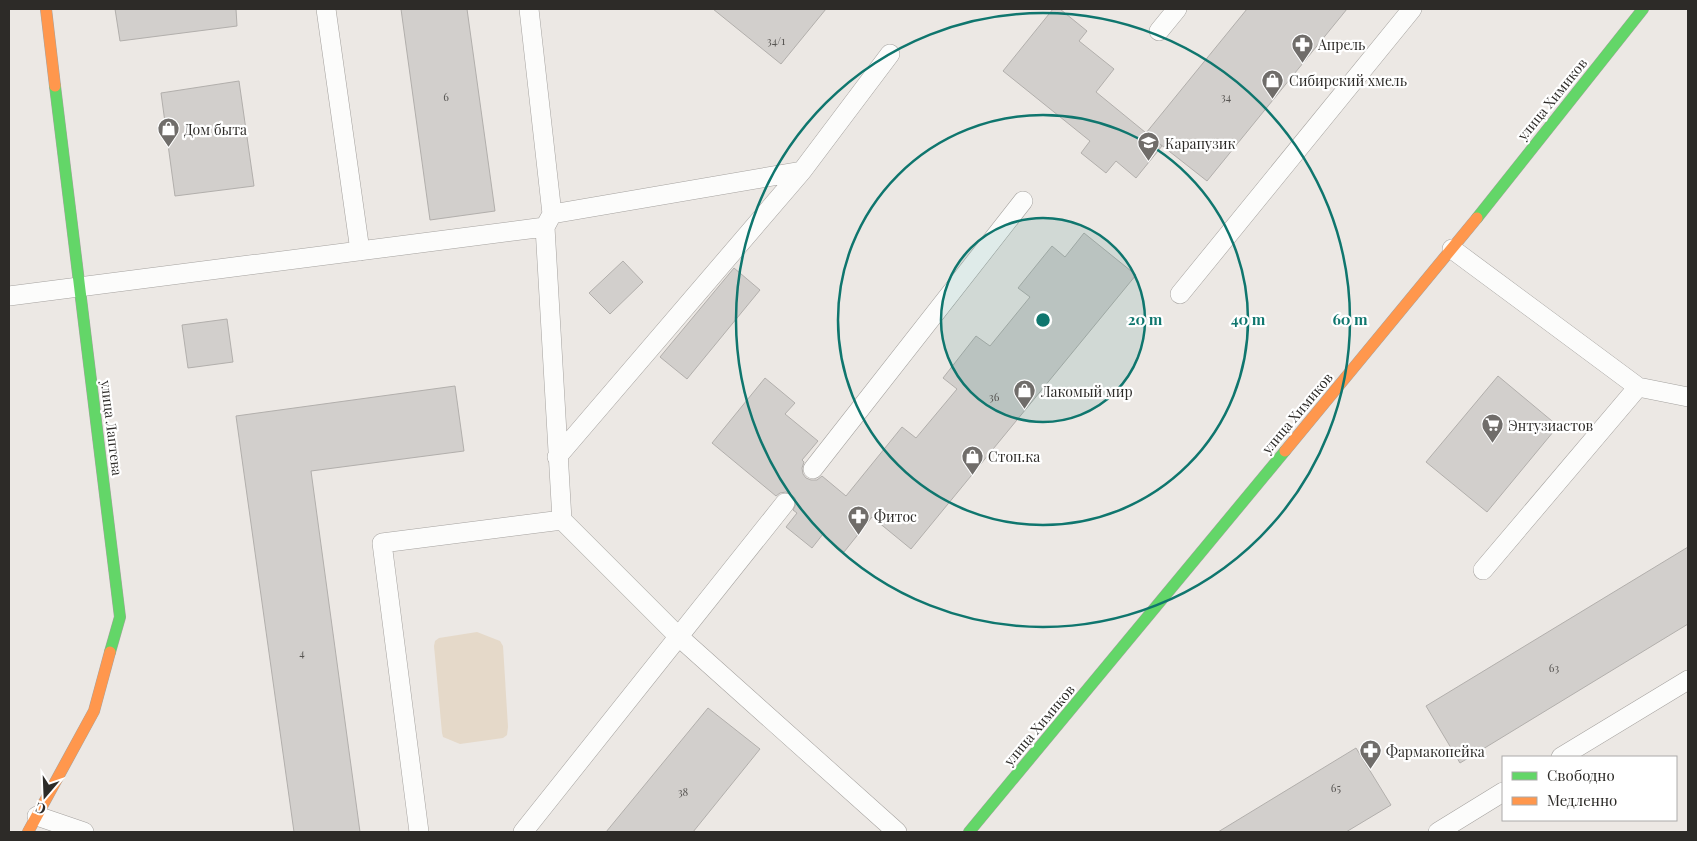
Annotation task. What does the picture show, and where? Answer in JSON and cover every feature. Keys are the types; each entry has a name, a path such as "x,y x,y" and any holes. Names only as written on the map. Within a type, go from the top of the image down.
{"main road":[{"name":"улица Лаптева","path":"32,824 94,711 120,617 46,9"},
{"name":"улица Химиков","path":"969,832 1452,248 1644,9"}],"lane":[{"path":"326,9 360,251"},
{"path":"529,9 549,220 557,457 562,520 678,636 897,832"},
{"path":"1159,31 1177,9"},
{"path":"1180,294 1412,9"},
{"path":"557,457 802,171 890,54"},
{"path":"9,296 360,251 549,220 802,171"},
{"path":"813,469 1024,201"},
{"path":"1452,248 1638,387 1688,397"},
{"path":"1483,570 1638,387"},
{"path":"523,832 785,503"},
{"path":"419,832 382,543 562,520"},
{"path":"1563,756 1688,680"},
{"path":"1438,832 1502,793"},
{"path":"32,824 79,831"}],"shaded area":[{"path":"477,632 500,641 503,646 507,735 503,738 460,744 443,737 434,646 435,641 439,638"}],"building":[{"path":"115,9 236,9 237,26 120,41"},
{"path":"401,9 467,9 495,211 430,220"},
{"path":"713,9 826,9 781,64"},
{"path":"1053,9 1060,9 1087,31 1079,41 1114,69 1096,92 1162,146 1136,178 1116,161 1106,173 1081,153 1090,141 1003,71"},
{"path":"1247,9 1347,9 1207,181 1146,133"},
{"path":"239,81 254,186 175,196 161,93"},
{"path":"1084,233 1136,275 911,549 872,517 844,552 823,534 812,548 786,527 797,513 793,510 796,504 795,498 786,492 776,496 712,443 765,378 795,403 785,414 818,441 802,460 804,462 803,474 811,480 817,480 822,476 846,496 902,427 916,438 957,389 943,378 976,336 990,346 1030,297 1018,288 1052,246 1065,257"},
{"path":"623,261 643,282 610,314 589,293"},
{"path":"734,268 760,290 687,379 660,357"},
{"path":"227,319 233,362 188,368 182,325"},
{"name":"Энтузиастов","path":"1498,376 1558,426 1487,512 1426,462"},
{"path":"455,386 464,451 311,471 360,832 294,832 236,416"},
{"path":"1688,547 1688,624 1460,763 1426,706"},
{"path":"708,708 760,749 693,832 606,832"},
{"path":"1356,748 1391,805 1346,832 1218,832"}],"traffic: fast":[{"path":"1477,218 1643,9"},
{"path":"55,86 120,617 110,652"},
{"path":"969,832 1285,451"}],"traffic: slow":[{"path":"46,9 55,86"},
{"path":"1285,451 1477,218"},
{"path":"28,832 94,711 110,652"}],"place":[{"name":"Апрель","path":"1302,63"},
{"name":"Сибирский хмель","path":"1273,99"},
{"name":"Дом быта","path":"168,148"},
{"name":"Карапузик","path":"1149,162"},
{"name":"Лакомый мир","path":"1025,410"},
{"name":"Энтузиастов","path":"1492,444"},
{"name":"Стоп.ка","path":"972,475"},
{"name":"Фитос","path":"858,535"},
{"name":"Фармакопейка","path":"1370,770"}]}
